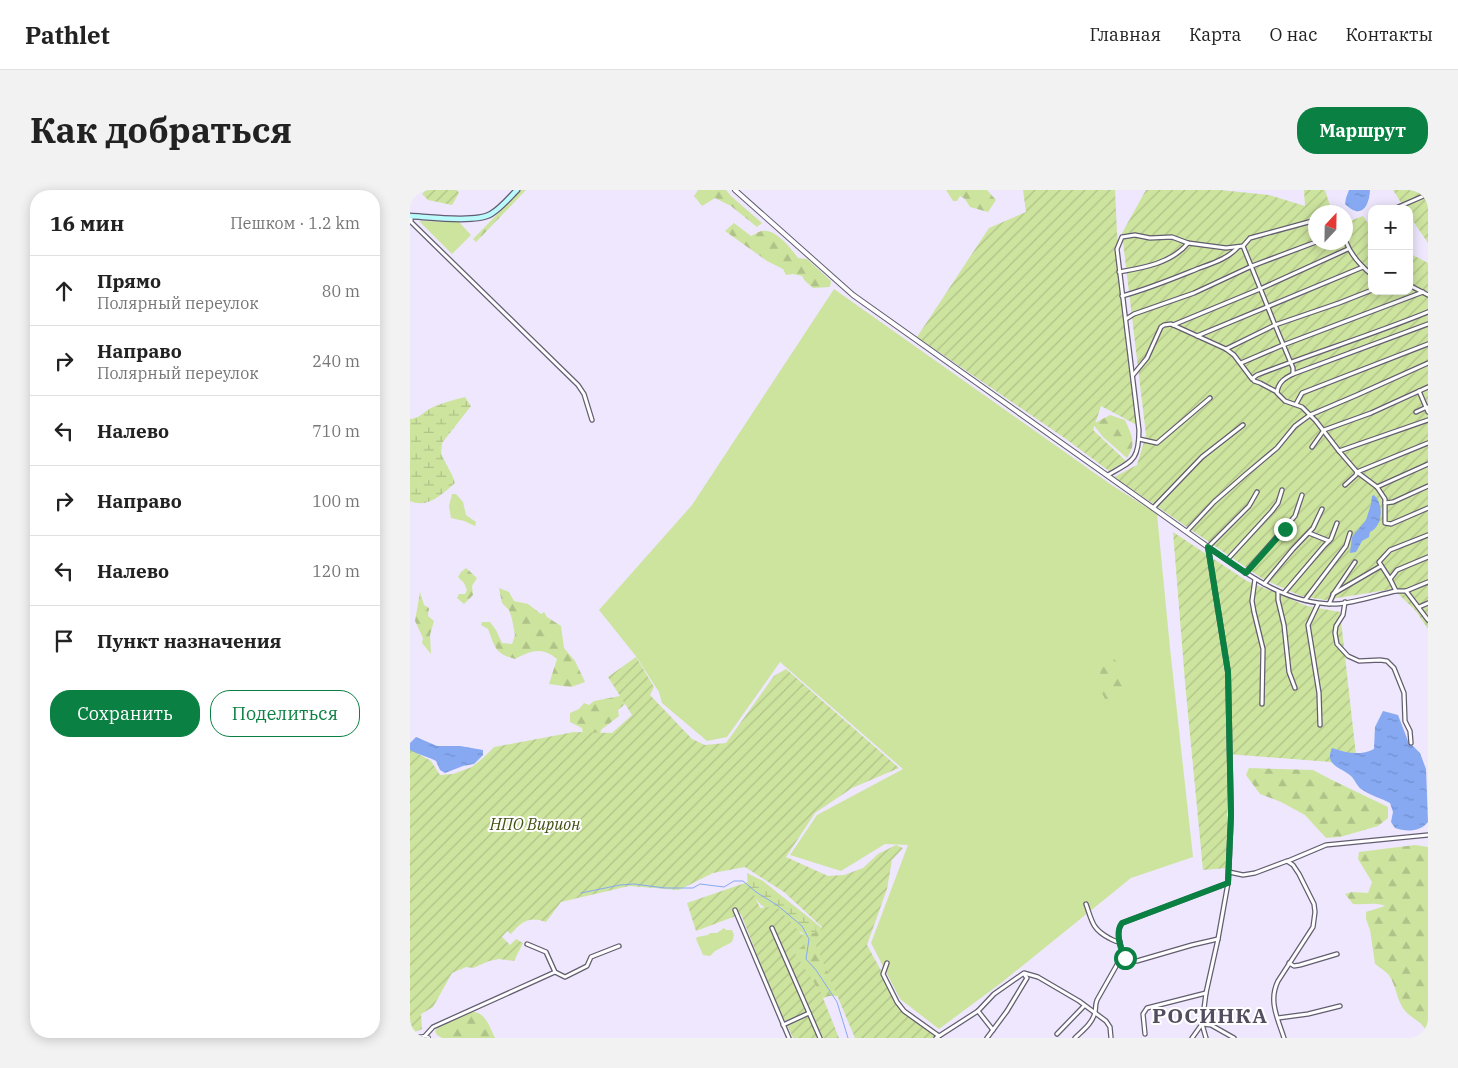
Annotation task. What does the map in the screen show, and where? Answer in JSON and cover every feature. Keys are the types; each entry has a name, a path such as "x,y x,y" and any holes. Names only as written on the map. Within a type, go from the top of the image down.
{"main road":[{"path":"410,216 483,218 499,209 517,190"}],"street":[{"path":"735,190 852,295 1255,579 1278,592 1318,604 1345,602 1396,591 1406,591 1428,582"},
{"path":"1403,205 1428,194"},
{"path":"410,216 411,222 578,385 584,394 592,420"},
{"path":"1108,475 1132,461 1137,452 1140,430 1119,272 1117,249 1122,237 1135,235 1150,238 1172,237 1188,244 1226,248 1243,246 1250,238 1308,222"},
{"path":"1119,272 1144,268 1169,258 1181,252 1188,244"},
{"path":"1126,319 1134,314 1194,293 1252,266 1308,245"},
{"path":"1243,246 1274,325 1291,361 1294,370 1293,374"},
{"path":"1122,296 1145,290 1221,259 1238,247"},
{"path":"1173,325 1260,289 1346,250"},
{"path":"1349,250 1368,271"},
{"path":"1197,336 1363,267"},
{"path":"1413,287 1428,295"},
{"path":"1226,349 1274,325 1368,292"},
{"path":"1241,363 1283,345 1423,292"},
{"path":"1254,381 1253,378 1256,375 1291,361 1428,312"},
{"path":"1133,375 1147,358 1161,327 1167,324 1173,325 1226,349 1234,355 1254,381 1277,392 1285,401 1302,407 1324,430 1357,472 1377,487 1385,499 1385,523 1391,524 1428,508"},
{"path":"1277,392 1277,386 1283,379 1293,374 1428,324"},
{"path":"1296,404 1302,393 1428,344"},
{"path":"1188,532 1214,502 1277,448 1295,426 1310,415 1428,363"},
{"path":"1312,447 1324,430 1371,413 1428,387"},
{"path":"1419,391 1428,412"},
{"path":"1139,440 1157,442 1210,398"},
{"path":"1416,412 1427,407"},
{"path":"1339,451 1428,420"},
{"path":"1153,508 1202,457 1243,425"},
{"path":"1345,485 1357,472 1428,443"},
{"path":"1377,487 1428,464"},
{"path":"1385,503 1393,502 1428,486"},
{"path":"1227,560 1272,511 1278,503 1282,490"},
{"path":"1208,547 1249,506 1257,492"},
{"path":"1246,573 1295,516 1302,495"},
{"path":"1264,584 1313,528 1322,509"},
{"path":"1284,593 1331,539 1337,523"},
{"path":"1309,532 1328,541"},
{"path":"1304,600 1346,546 1350,533"},
{"path":"1396,591 1379,562 1390,550 1428,535"},
{"path":"1206,1038 1202,1024 1206,993 1228,883 1231,815 1228,672 1208,547"},
{"path":"1390,579 1397,570 1428,557"},
{"path":"1329,604 1333,594 1355,562"},
{"path":"1333,594 1381,566"},
{"path":"1255,579 1252,602 1262,649 1262,704"},
{"path":"1406,591 1428,620"},
{"path":"1278,592 1289,672 1295,688"},
{"path":"1345,602 1343,616 1336,626 1337,644 1348,656 1359,661 1387,661 1394,668 1404,693 1405,721 1412,743"},
{"path":"1419,607 1428,603"},
{"path":"1318,604 1308,625 1319,693 1320,725"},
{"path":"1229,872 1243,875 1256,873 1326,845 1428,836"},
{"path":"1284,1038 1273,1000 1273,991 1312,928 1315,912 1314,904 1299,874 1293,865 1287,862"},
{"path":"1218,939 1137,961 1125,958 1118,932 1122,923 1228,883"},
{"path":"1086,904 1095,930 1116,942 1120,942"},
{"path":"735,910 789,1038"},
{"path":"772,928 820,1038"},
{"path":"527,944 546,952 556,972 565,977 587,966 591,957 619,946"},
{"path":"1075,1038 1090,1023 1095,1013 1097,1000 1123,954"},
{"path":"1289,963 1294,966 1300,965 1337,954"},
{"path":"888,963 883,974 897,1002 904,1011 939,1036 946,1038"},
{"path":"412,1038 426,1037 433,1027 556,972"},
{"path":"939,1036 978,1011 994,994 1024,974 1038,977 1079,1001 1106,1022 1110,1027 1111,1038"},
{"path":"986,1038 1007,1011 1027,978 1024,974"},
{"path":"1145,1034 1143,1014 1145,1009 1206,993"},
{"path":"1057,1034 1085,1006"},
{"path":"1278,1018 1308,1014 1340,1006"},
{"path":"978,1011 992,1030"},
{"path":"783,1025 809,1013"},
{"path":"1192,1038 1202,1024"},
{"path":"1202,1024 1211,1025 1234,1038"}],"green space":[{"path":"426,190 457,190 459,193 452,205 428,200 422,194"},
{"path":"521,190 526,190 476,242 473,239"},
{"path":"698,190 726,190 762,223 757,227 731,206 715,198 702,206 694,196"},
{"path":"946,190 987,190 996,200 988,212 970,207 965,199 960,196 957,201 953,201"},
{"path":"1023,190 1115,190 1117,233 1137,425 1101,406 1093,430 1126,461 1109,471 1066,439 917,337 989,228 1026,212"},
{"path":"1146,190 1220,190 1269,195 1305,206 1304,190 1325,190 1330,205 1308,205 1308,250 1353,250 1353,220 1363,216 1368,223 1368,295 1413,295 1413,255 1428,263 1428,629 1416,611 1393,589 1325,600 1301,596 1263,579 1114,477 1137,465 1146,435 1122,233"},
{"path":"1393,190 1428,190 1428,243 1413,221 1413,205 1402,205"},
{"path":"419,221 459,222 471,235 452,254"},
{"path":"734,223 751,236 761,231 767,231 777,236 787,244 798,258 807,259 831,281 830,287 813,288 802,276 786,275 783,269 767,261 725,231"},
{"path":"834,289 1110,484 1157,514 1193,857 1131,878 1001,983 939,1029 900,999 871,943 908,845 885,844 841,871 790,855 817,815 903,769 780,662 727,737 707,741 662,703 659,692 635,655 599,610 692,505"},
{"path":"465,397 471,406 442,443 441,454 455,483 440,496 429,502 417,503 410,501 410,419 435,406"},
{"path":"1110,415 1125,420 1130,431 1133,443 1127,458 1103,437 1093,424"},
{"path":"452,494 456,494 463,502 466,515 476,522 475,526 451,518 449,506"},
{"path":"1173,532 1247,581 1307,606 1340,612 1357,764 1227,754 1227,868 1203,870"},
{"path":"466,568 477,578 472,586 473,595 464,604 457,598 459,594 465,594 467,590 464,583 458,577"},
{"path":"499,588 509,592 514,601 528,604 541,614 544,612 547,617 561,626 564,648 575,661 585,682 571,687 549,684 557,659 546,652 536,651 515,659 503,655 497,649 488,629 481,625 482,622 490,622 502,643 512,644 515,635 509,610 502,603"},
{"path":"420,592 424,605 429,608 428,616 434,621 430,635 431,654 422,643 423,638 415,621"},
{"name":"НПО Вирион","path":"636,657 654,687 650,695 692,739 705,745 726,743 774,676 786,669 899,768 852,788 815,813 786,857 828,876 844,875 863,868 878,854 896,845 903,848 892,860 887,889 867,945 900,1005 939,1034 935,1038 855,1038 815,943 822,927 784,892 745,867 713,873 679,890 629,886 561,902 546,922 540,920 526,921 511,934 507,931 502,937 510,945 516,939 523,943 514,961 499,959 473,968 466,967 452,973 433,1007 421,1014 422,1029 410,1034 410,749 431,761 440,775 453,774 472,767 494,747 574,732 612,733 632,715 608,677"},
{"path":"1109,657 1117,662 1119,676 1125,688 1112,705 1107,703 1098,685 1102,662"},
{"path":"631,696 618,710 619,716 601,730 598,741 583,736 582,728 570,722 570,713 579,709 584,703 589,705 594,701"},
{"path":"1249,768 1313,770 1388,807 1388,818 1378,826 1340,837 1326,838 1305,815 1281,802 1260,794 1246,775"},
{"path":"1415,845 1428,847 1428,1035 1422,1024 1403,1009 1391,978 1375,964 1366,912 1385,906 1353,904 1345,894 1352,892 1368,893 1372,882 1358,859 1359,852"},
{"path":"747,873 763,881 817,924 815,933 803,933 793,929 760,904 748,889"},
{"path":"748,882 760,908 776,906 805,938 805,945 794,952 821,993 839,1038 793,1038 771,991 741,914 696,931 687,903"},
{"path":"817,924 828,934 846,996 829,996 820,999 793,955 803,933 814,933"},
{"path":"724,928 732,930 734,935 732,942 715,951 710,956 703,955 696,939 697,937 717,933"},
{"path":"472,1012 477,1012 484,1017 495,1038 442,1038 437,1035 435,1031 438,1027"}],"water":[{"path":"1349,190 1370,190 1368,202 1360,211 1353,210 1353,205 1345,204"},
{"path":"1374,495 1381,509 1378,525 1370,532 1369,537 1362,541 1356,552 1350,553 1352,537 1366,520 1372,496"},
{"path":"1383,711 1398,715 1408,741 1420,753 1426,769 1428,822 1421,828 1404,830 1395,828 1391,822 1393,812 1390,803 1361,789 1351,776 1335,765 1330,759 1332,748 1353,753 1374,749 1375,727"},
{"path":"416,737 437,746 460,746 483,750 483,755 474,764 445,773 440,770 436,761 410,750 410,743"}],"waterway":[{"path":"581,893 620,885 634,884 665,888 693,888 700,884 724,887 734,881 743,881 777,905 802,926 809,939 806,959 816,970 837,1002 848,1038"}],"district":[{"name":"РОСИНКА","path":"1210,1015"}],"route":[{"path":"1125,958 1118,932 1122,923 1228,883 1231,815 1228,672 1208,547 1246,573 1285,529"}]}
